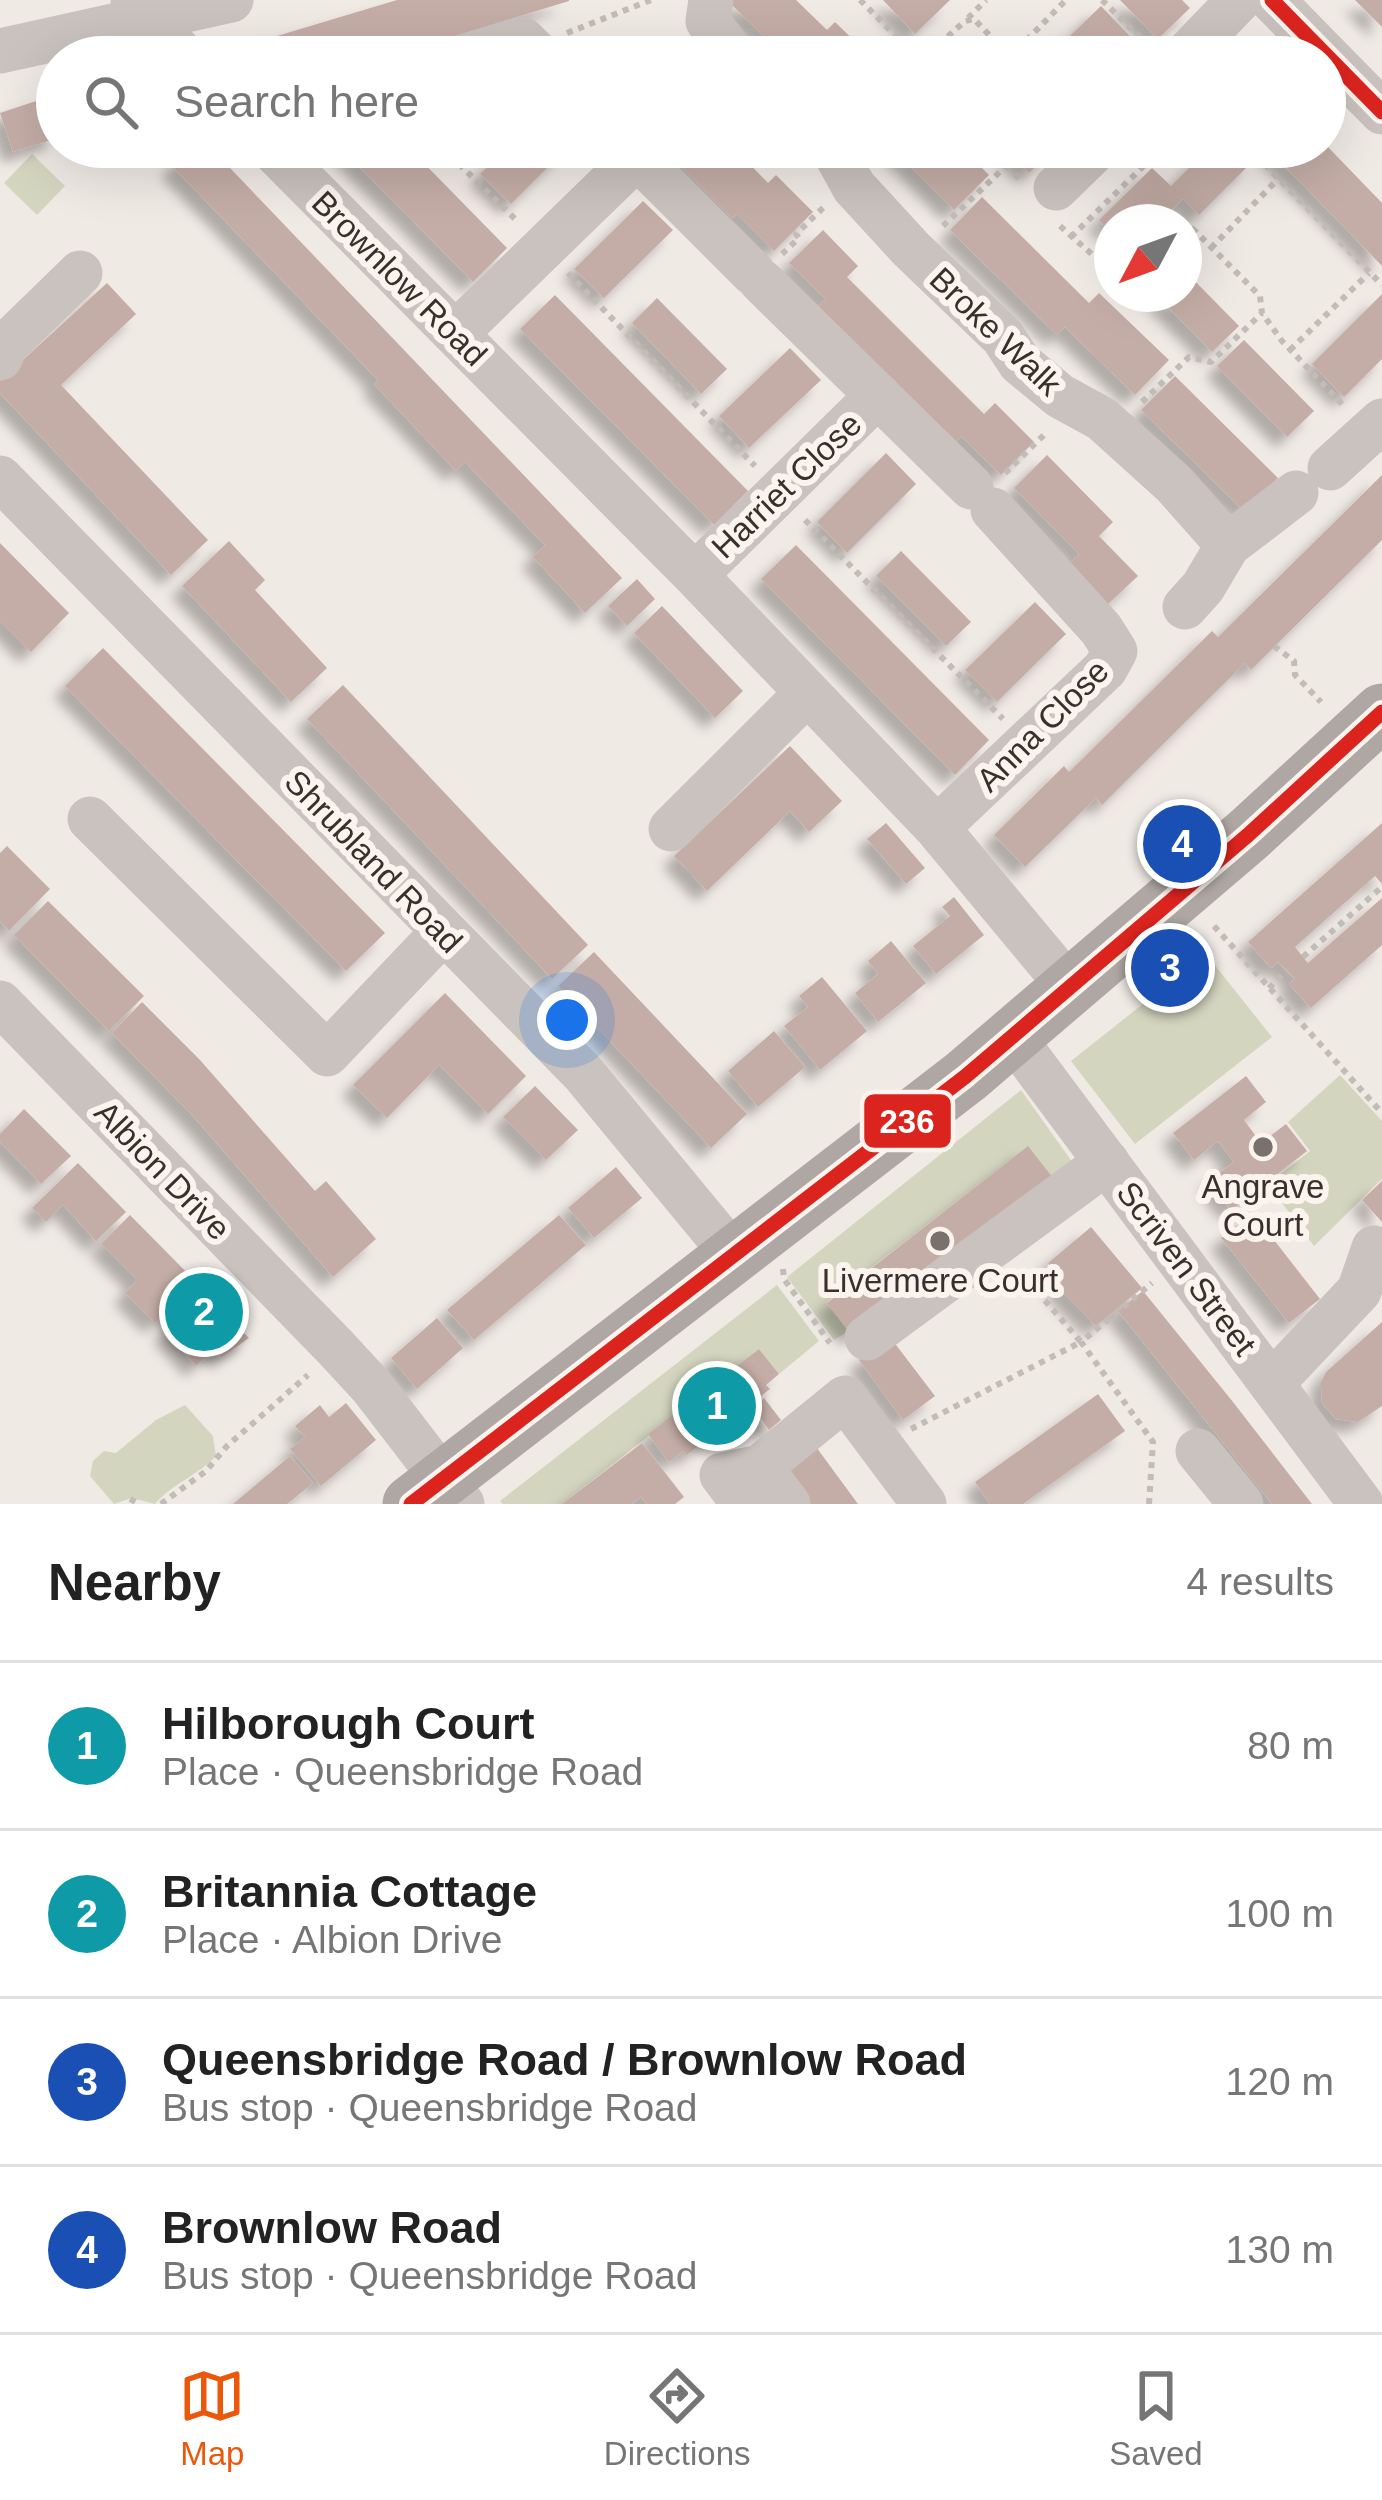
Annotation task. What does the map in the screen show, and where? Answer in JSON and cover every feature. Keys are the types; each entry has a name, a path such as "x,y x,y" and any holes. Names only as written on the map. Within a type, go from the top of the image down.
{"main road":[{"path":"439,1495 759,1263 1382,712"}],"street":[{"path":"50,36 139,9 231,0"},
{"path":"711,0 708,21 719,36"},
{"path":"1204,36 1239,0"},
{"path":"1272,0 1307,36"},
{"path":"139,9 165,36"},
{"path":"0,51 36,40"},
{"path":"1346,75 1382,112"},
{"name":"Brownlow Road","path":"291,168 695,574 937,828 1070,988"},
{"path":"456,333 553,258 620,168"},
{"name":"Harriet Close","path":"649,168 762,273 878,394 987,493"},
{"name":"Broke Walk","path":"843,168 854,188 1003,337 1036,379 1114,430 1174,484 1228,544"},
{"path":"1045,199 1077,168"},
{"path":"0,358 5,346 80,273"},
{"name":"Harriet Close","path":"695,574 793,507 878,394"},
{"path":"1185,607 1228,544 1313,481 1382,421"},
{"name":"Shrubland Road","path":"0,478 583,1073 759,1263"},
{"name":"Anna Close","path":"937,828 1105,669 1115,651 987,493"},
{"path":"671,829 806,694"},
{"path":"90,819 327,1054 443,932"},
{"name":"Albion Drive","path":"0,1004 336,1348 439,1495"},
{"name":"Scriven Street","path":"1013,1036 1273,1382 1367,1495"},
{"path":"849,1341 1107,1162"},
{"path":"1273,1382 1359,1291 1374,1248"},
{"path":"788,1504 752,1485 845,1399 924,1504"},
{"path":"1198,1451 1241,1504"}],"path":[{"path":"559,36 651,0"},
{"path":"860,0 892,36"},
{"path":"948,36 986,0"},
{"path":"1031,36 1066,0"},
{"path":"1102,0 1139,36"},
{"path":"965,21 974,19 990,36"},
{"path":"463,168 1026,743"},
{"path":"911,249 935,234 1004,168"},
{"path":"1012,168 1094,257"},
{"path":"1071,237 1140,168"},
{"path":"1269,168 1382,285"},
{"path":"1211,248 1279,178"},
{"path":"762,273 830,200"},
{"path":"1202,238 1260,296 1262,313 1290,350 1339,400"},
{"path":"1290,350 1370,273"},
{"path":"1114,430 1189,357 1211,362 1262,313"},
{"path":"987,493 1045,434"},
{"path":"1274,646 1294,661 1295,675 1321,702"},
{"path":"1303,957 1382,886"},
{"path":"1214,926 1382,1113"},
{"path":"1269,988 1287,970"},
{"path":"995,1243 1081,1342 1153,1442 1149,1504"},
{"path":"881,1445 1081,1342 1180,1260"},
{"path":"759,1263 849,1341"},
{"path":"161,1504 206,1471 227,1446 336,1348"},
{"path":"130,1499 139,1504"}],"green space":[{"path":"32,154 36,168 46,168 65,186 37,215 4,183"},
{"path":"1206,954 1272,1037 1135,1144 1071,1061"},
{"path":"1340,1075 1382,1121 1382,1179 1314,1246 1268,1184 1310,1151 1288,1122"},
{"path":"1021,1090 1078,1170 1058,1186 1027,1147 827,1302 849,1331 834,1340 787,1277"},
{"path":"777,1285 819,1341 779,1374 759,1349 562,1504 500,1501"},
{"path":"185,1405 213,1436 216,1456 155,1504 132,1498 114,1504 90,1476 93,1461 104,1451 116,1453 156,1420"}],"building":[{"path":"397,0 569,0 456,36 277,36"},
{"path":"727,0 796,0 827,30 835,22 849,36 763,36"},
{"path":"883,0 950,0 915,34"},
{"path":"1120,0 1182,0 1190,8 1161,36 1155,36"},
{"path":"1355,0 1382,0 1382,27"},
{"path":"1101,6 1130,36 1070,36"},
{"path":"36,101 36,145 13,152 0,113"},
{"path":"1346,166 1382,203 1382,266 1286,168"},
{"path":"174,168 230,168 622,578 585,613 533,557 545,545 465,462 456,471 374,384 378,380"},
{"path":"361,168 429,168 507,248 473,282"},
{"path":"486,168 547,168 511,204 480,174"},
{"path":"683,168 753,168 768,183 776,175 813,212 774,251 737,214 732,218"},
{"path":"912,168 982,168 989,175 954,210"},
{"path":"1152,168 1171,186 1189,168 1246,168 1202,212 1202,204 1183,199 1178,204 1115,204"},
{"path":"982,197 1089,303 1094,298 1094,312 1119,312 1169,360 1135,395 1065,327 1057,335 950,230"},
{"path":"643,201 673,230 604,298 574,269"},
{"path":"823,230 858,266 847,277 984,414 995,403 1034,442 1001,475 961,436 953,445 816,308 825,299 789,263"},
{"path":"107,283 136,314 61,385 208,540 171,575 0,393 0,381"},
{"path":"1202,288 1239,326 1212,352 1173,312 1202,312"},
{"path":"1382,294 1382,359 1344,397 1312,364"},
{"path":"555,295 748,491 714,525 520,329"},
{"path":"657,298 727,369 701,394 632,323"},
{"path":"1244,340 1314,411 1287,437 1217,366"},
{"path":"790,348 821,380 749,448 719,416"},
{"path":"1175,376 1278,478 1245,512 1141,410"},
{"path":"886,453 916,484 847,553 817,522"},
{"path":"1047,455 1113,522 1099,536 1138,576 1106,606 1068,565 1079,554 1014,488"},
{"path":"1382,475 1382,540 1251,670 1245,663 1102,805 1096,798 1025,867 994,835 1064,766 1069,772 1212,631 1218,637"},
{"path":"229,541 265,580 255,590 327,668 291,702 182,586"},
{"path":"0,543 69,613 31,652 0,621"},
{"path":"796,545 989,740 955,775 761,579"},
{"path":"901,551 971,622 946,646 876,576"},
{"path":"637,579 655,599 627,626 608,606"},
{"path":"1035,602 1066,634 997,702 965,670"},
{"path":"662,606 743,691 715,718 634,633"},
{"path":"103,648 385,933 346,971 65,686"},
{"path":"343,685 588,945 552,979 307,719"},
{"path":"790,746 842,801 809,832 790,811 707,891 674,856"},
{"path":"886,823 925,868 906,884 867,839"},
{"path":"1382,823 1382,884 1375,876 1295,947 1308,963 1382,898 1382,945 1311,1008 1289,984 1295,979 1287,970 1278,962 1271,968 1248,942"},
{"path":"7,846 50,889 9,931 0,921 0,853"},
{"path":"954,897 984,935 936,974 913,946 950,916 942,907"},
{"path":"48,901 144,996 109,1031 14,935"},
{"path":"891,941 926,983 878,1022 855,993 878,974 868,961"},
{"path":"594,952 747,1114 711,1148 558,986"},
{"path":"822,977 867,1031 820,1070 784,1026 808,1007 799,996"},
{"path":"445,993 526,1076 488,1114 439,1065 387,1118 353,1085"},
{"path":"142,1002 200,1060 315,1191 326,1181 376,1239 333,1277 194,1117 112,1033"},
{"path":"774,1031 805,1067 758,1107 728,1071"},
{"name":"Angrave Court","path":"1246,1076 1266,1102 1244,1120 1261,1143 1286,1124 1307,1151 1231,1210 1209,1181 1234,1162 1218,1141 1194,1160 1173,1133"},
{"path":"535,1086 578,1130 546,1160 503,1117"},
{"path":"24,1109 71,1156 41,1184 0,1142 0,1134"},
{"name":"Livermere Court","path":"1028,1146 1053,1178 852,1335 827,1303"},
{"path":"78,1163 126,1212 96,1241 63,1205 46,1222 32,1208"},
{"path":"616,1167 642,1198 594,1238 568,1208"},
{"path":"1382,1181 1382,1222 1362,1200"},
{"path":"1253,1213 1320,1299 1289,1323 1221,1238"},
{"path":"130,1215 202,1288 173,1317 167,1311 155,1323 125,1293 137,1280 101,1244"},
{"path":"559,1215 586,1245 474,1340 447,1310"},
{"path":"1091,1227 1142,1288 1096,1326 1056,1286 1062,1281 1048,1263"},
{"path":"1143,1291 1312,1504 1272,1504 1118,1311"},
{"path":"206,1294 249,1338 221,1358 214,1350 196,1366 164,1331"},
{"path":"437,1318 463,1348 417,1389 391,1358"},
{"path":"1382,1322 1382,1406 1358,1422 1336,1419 1322,1403 1321,1382 1326,1372"},
{"path":"890,1337 935,1396 903,1420 859,1360"},
{"path":"759,1349 779,1374 757,1399 764,1398 781,1420 769,1430 751,1405 687,1455 683,1451 669,1462 648,1434"},
{"path":"1098,1394 1125,1431 1023,1504 990,1504 975,1482"},
{"path":"346,1403 376,1440 321,1486 290,1449 305,1437 295,1426 320,1405 329,1417"},
{"path":"811,1440 858,1504 810,1504 780,1462"},
{"path":"642,1443 684,1497 675,1504 647,1504 641,1497 631,1504 562,1504"},
{"path":"290,1456 313,1483 287,1504 233,1504"}],"transit line":[{"name":"236","path":"1272,0 1307,36"},
{"name":"236","path":"1346,75 1382,112"},
{"name":"236","path":"411,1504 966,1076 1248,835 1382,712"}],"place":[{"name":"Brownlow Road","path":"1182,844"},
{"name":"Queensbridge Road / Brownlow Road","path":"1170,968"},
{"name":"Angrave Court","path":"1263,1147"},
{"name":"Livermere Court","path":"940,1241"},
{"name":"Britannia Cottage","path":"204,1312"},
{"name":"Hilborough Court","path":"717,1406"}]}
